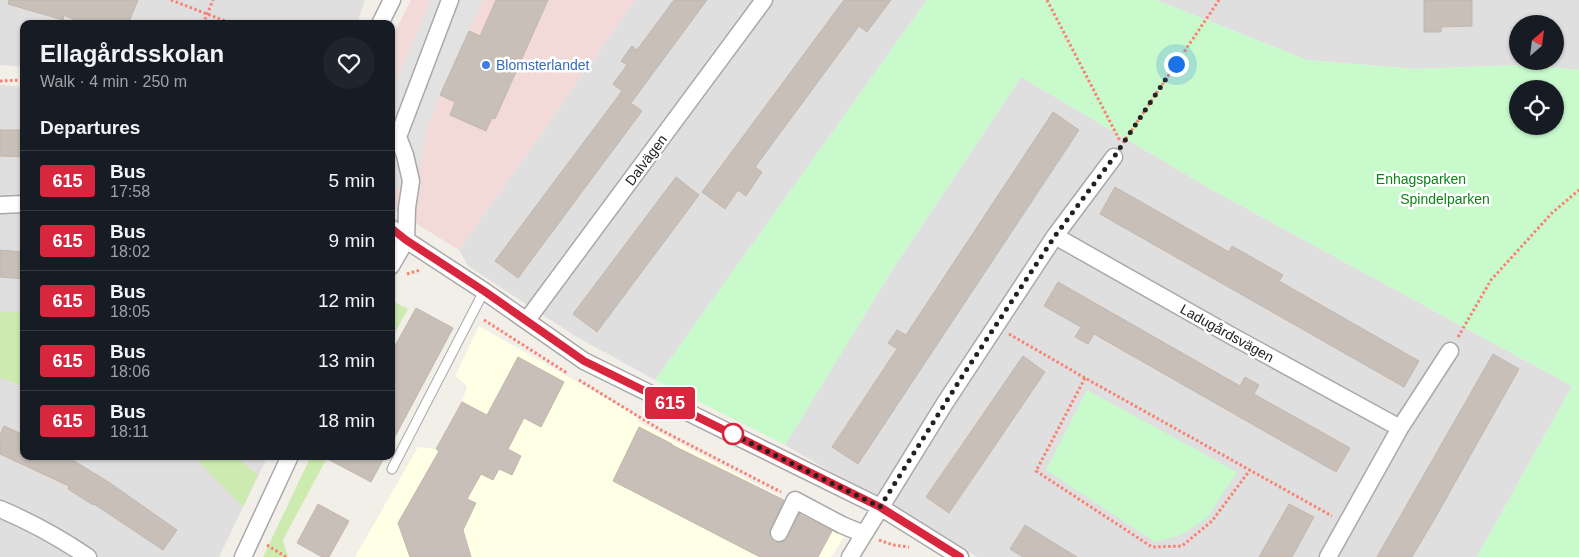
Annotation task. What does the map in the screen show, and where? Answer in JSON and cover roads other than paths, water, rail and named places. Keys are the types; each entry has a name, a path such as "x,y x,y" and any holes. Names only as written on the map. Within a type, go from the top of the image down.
{"street":[{"path":"382,20 392,0"},
{"path":"395,259 406,240 407,208 411,180 398,138 450,0"},
{"name":"Dalvägen","path":"527,320 764,0"},
{"path":"850,557 880,507 1055,236 1118,151"},
{"path":"0,205 20,204"},
{"path":"395,231 527,320 584,361 880,507 960,557"},
{"name":"Ladugårdsvägen","path":"1055,236 1400,428"},
{"path":"1328,557 1400,428 1450,351"},
{"path":"243,557 288,460"},
{"path":"779,533 794,500 842,526 864,534"},
{"path":"0,509 16,515 63,540 88,557"}],"lane":[{"path":"392,469 484,291"}],"place":[{"name":"Blomsterlandet","path":"486,65"}],"park label":[{"name":"Enhagsparken","path":"1421,179"},
{"name":"Spindelparken","path":"1445,199"}]}
